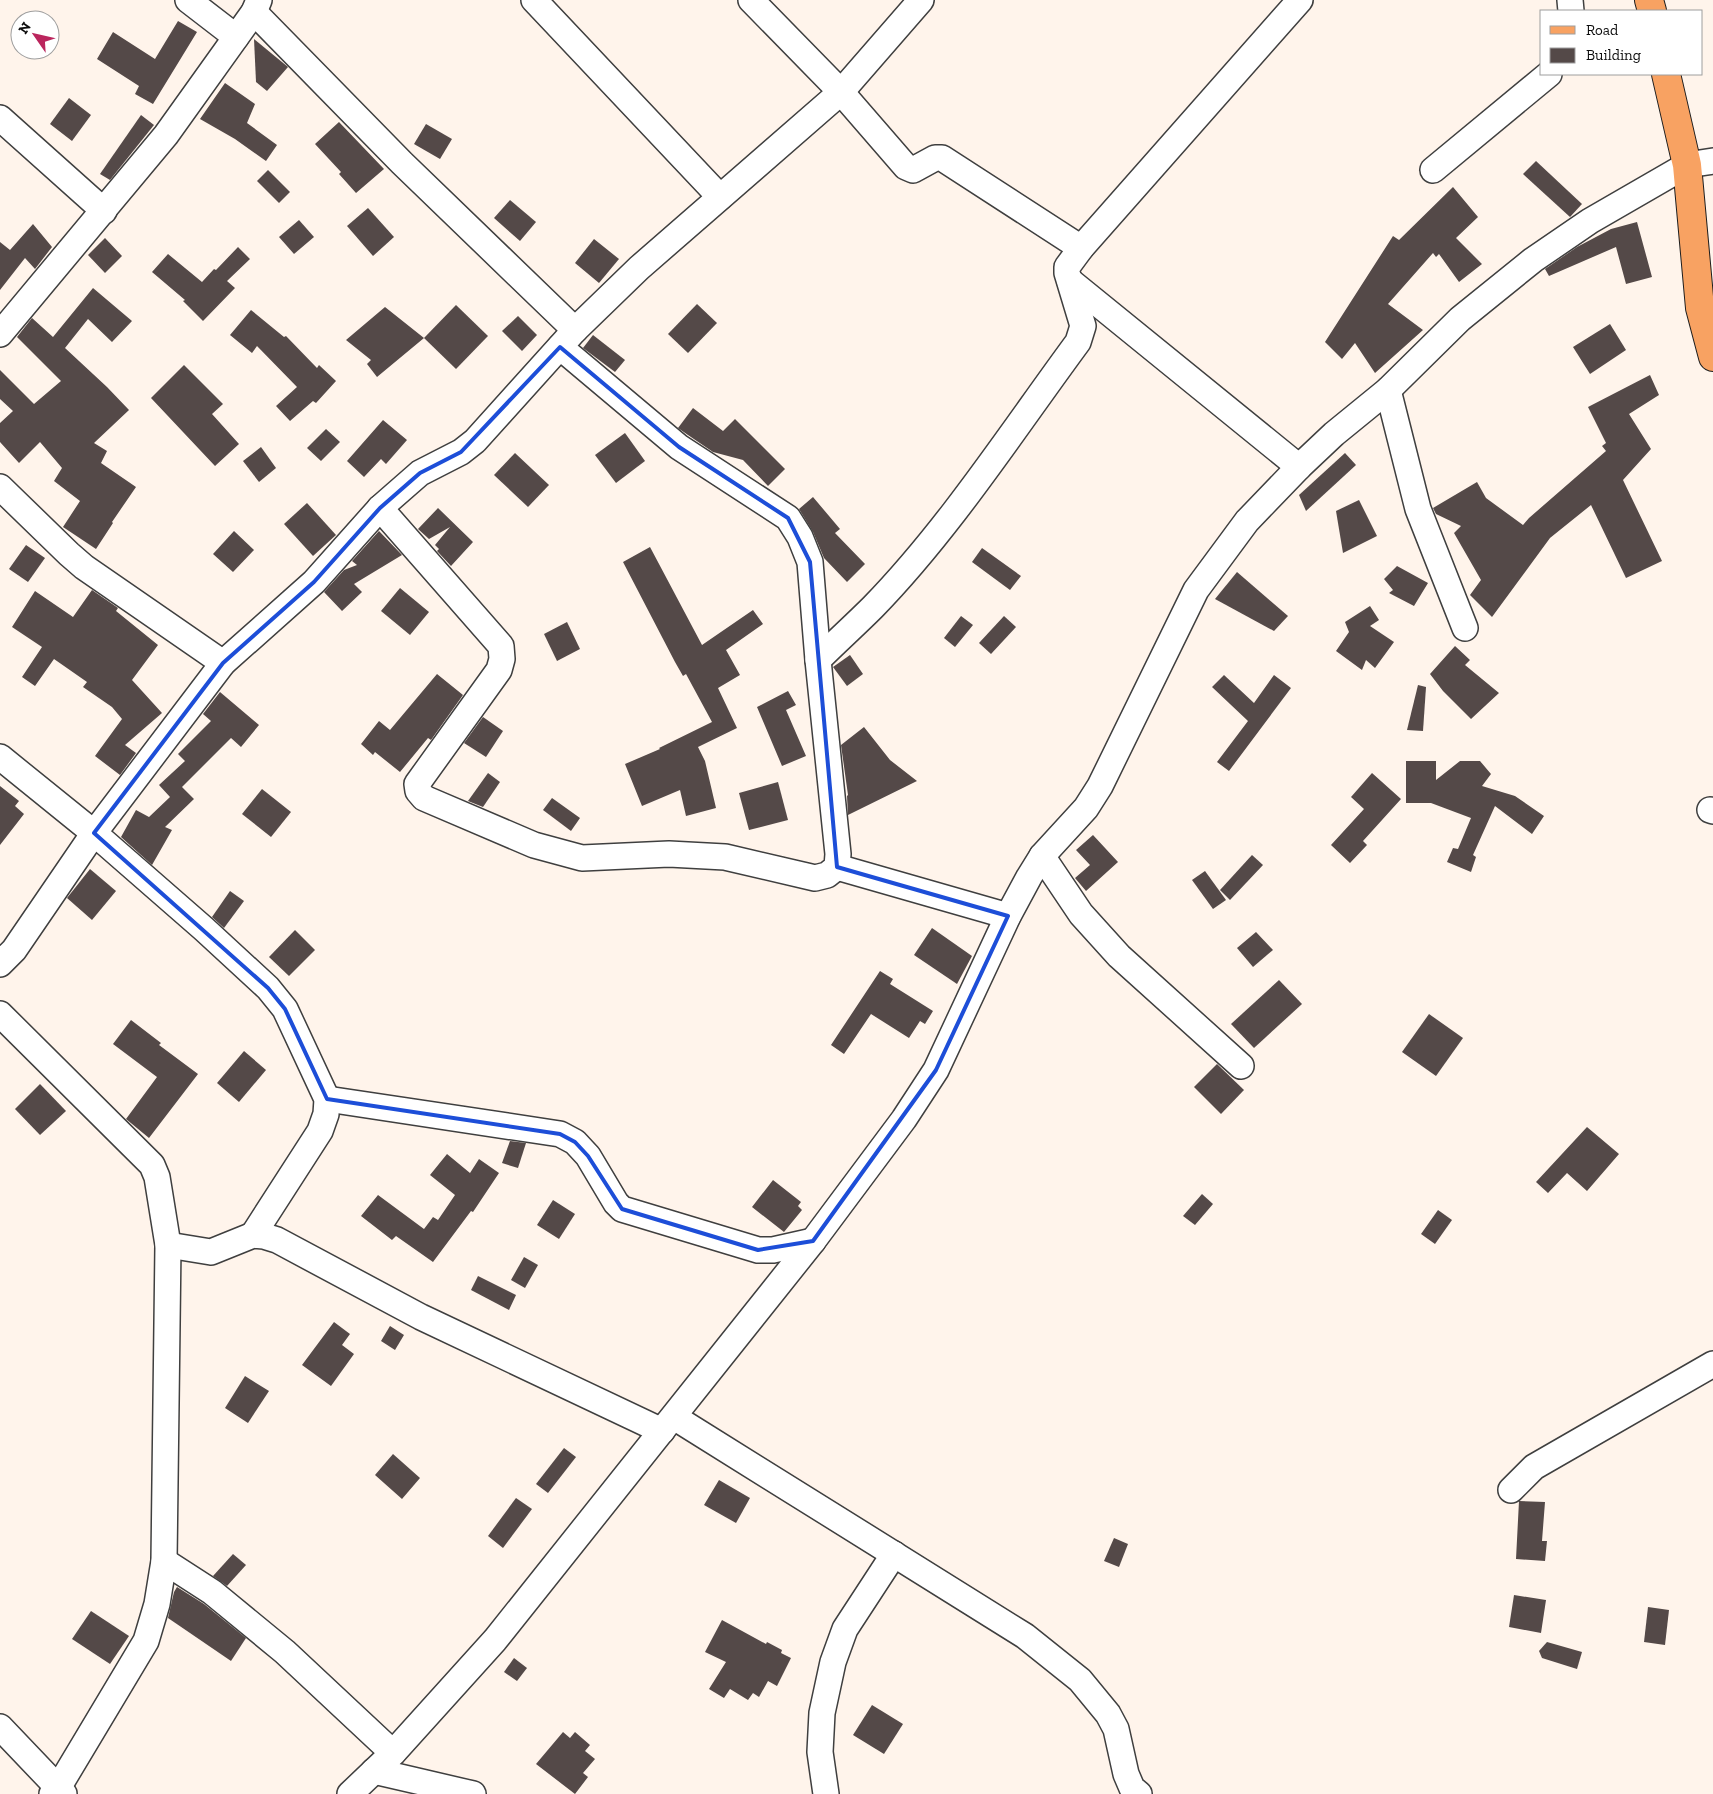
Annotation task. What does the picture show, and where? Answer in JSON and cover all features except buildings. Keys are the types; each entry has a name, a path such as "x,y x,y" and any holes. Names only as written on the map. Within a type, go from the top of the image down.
{"main road":[{"path":"1666,75 1700,163 1700,308 1713,357"}],"street":[{"path":"188,0 236,37"},
{"path":"534,0 720,197"},
{"path":"751,0 841,92 906,167 913,170 935,158 942,158 1081,248"},
{"path":"0,964 14,950 94,833 223,663 314,582 380,508 420,473 461,452 475,441 568,339 639,268 841,92 922,0"},
{"path":"818,660 873,606 918,556 964,497 1078,342 1083,326 1067,273 1067,267 1081,248 1300,0"},
{"path":"0,334 166,135 256,6 568,339 679,448 788,518 800,537 810,562 838,854 837,867 827,875 815,878 725,856 669,854 582,858 534,845 424,798 418,791 417,784 499,670 502,652 500,646 380,508"},
{"path":"1433,170 1548,75"},
{"path":"0,118 104,211"},
{"path":"350,1794 393,1753 495,1640 813,1241 904,1119 936,1070 1008,916 1042,856 1086,808 1100,786 1196,590 1247,521 1299,467 1334,434 1388,390 1460,319 1533,260 1590,221 1700,163"},
{"path":"1070,281 1299,467"},
{"path":"1388,390 1418,509 1465,628"},
{"path":"0,486 84,567 223,663"},
{"path":"0,757 94,833 204,929 268,988 285,1009 327,1099 326,1114 320,1131 253,1235"},
{"path":"1042,856 1081,914 1119,956 1241,1066"},
{"path":"837,867 1008,916"},
{"path":"0,1014 152,1165 157,1177 168,1245 164,1561 157,1604 146,1641 58,1792 0,1727"},
{"path":"327,1099 560,1134 575,1142 588,1156 616,1203 622,1209 758,1250 773,1250 813,1241"},
{"path":"168,1245 211,1252 253,1235 277,1240 421,1317 668,1424 894,1554 1025,1636 1080,1680 1108,1714 1116,1729 1126,1774 1132,1788 1139,1794"},
{"path":"1511,1490 1534,1467 1713,1364"},
{"path":"826,1794 820,1752 822,1713 833,1662 845,1629 894,1554"},
{"path":"164,1561 212,1592 285,1652 393,1753"},
{"path":"374,1771 472,1794"}],"highlighted area":[{"path":"560,347 679,447 788,518 810,562 837,867 1008,916 936,1070 813,1241 758,1250 622,1209 588,1156 575,1142 560,1134 327,1099 285,1009 268,988 94,833 223,663 314,582 380,508 420,473 461,452"}]}
